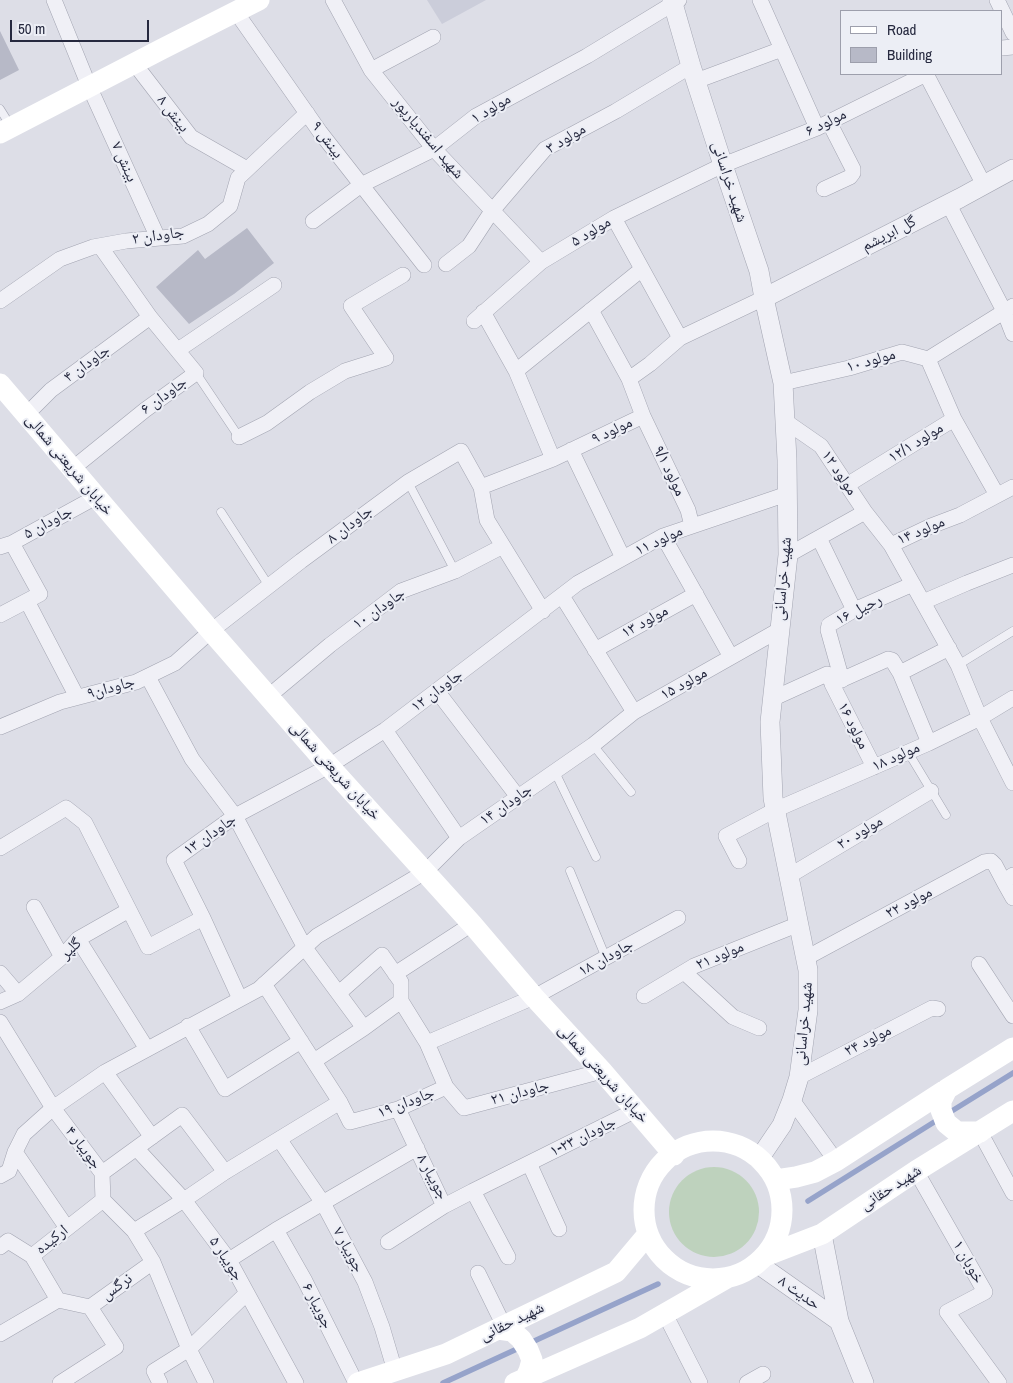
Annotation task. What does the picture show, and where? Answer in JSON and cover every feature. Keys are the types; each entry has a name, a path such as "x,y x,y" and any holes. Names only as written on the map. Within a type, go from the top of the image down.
{"main road":[{"path":"6,130 259,0"},
{"name":"خیابان شریعتی شمالی","path":"0,384 329,766 426,872 674,1154"},
{"path":"776,1180 815,1172 836,1161 1013,1048"},
{"path":"947,1089 941,1101 940,1110 946,1123 957,1132 980,1132"},
{"name":"شهید حقانی","path":"761,1260 822,1234 916,1171 1013,1111"},
{"path":"715,1141 732,1143 759,1159 776,1180 782,1198 782,1217 777,1236 761,1260 744,1272 728,1277 708,1279 689,1274 672,1265 658,1251 648,1234 644,1217 645,1198 651,1179 663,1162 679,1150 698,1143 715,1141"},
{"name":"شهید حقانی","path":"357,1383 446,1354 616,1272 648,1234"},
{"path":"520,1381 640,1328 728,1277"},
{"path":"501,1328 512,1331 521,1339 532,1360 529,1371 520,1381"}],"street":[{"name":"بینش ۷","path":"54,0 158,238"},
{"name":"شهید اسفندیارپور","path":"332,0 371,70 434,148 541,262"},
{"path":"760,0 782,49 823,125 852,169 853,174 850,177 824,189"},
{"name":"شهید خراسانی","path":"675,1 694,74 759,271 783,383 788,556 770,722 773,798 808,970 808,1010 799,1077 792,1100 782,1125 759,1159"},
{"name":"مولود ۱","path":"313,221 360,185 434,148 476,116 587,56 675,1"},
{"name":"بینش ۹","path":"236,12 360,185 424,265"},
{"path":"1003,12 1013,33"},
{"path":"371,70 433,37"},
{"name":"مولود ۳","path":"446,264 468,246 492,211 546,149 616,111 694,74 782,49"},
{"name":"بینش ۸","path":"134,64 191,137 247,170"},
{"name":"مولود ۶","path":"723,165 823,125 924,75"},
{"path":"927,75 984,185"},
{"name":"جاودان ۲","path":"0,301 60,260 93,247 126,241 183,236 208,224 230,206 238,178 307,113"},
{"name":"مولود ۵","path":"516,371 479,317 541,262 614,218 723,165"},
{"name":"گل ابریشم","path":"764,298 1013,169"},
{"path":"948,203 1008,308 1013,334"},
{"path":"614,218 680,338"},
{"path":"100,246 150,316 196,373"},
{"path":"553,458 516,371 642,269"},
{"path":"240,437 267,423 310,392 345,371 386,358 351,306 403,275"},
{"path":"178,350 274,286"},
{"path":"629,379 680,338 764,298"},
{"path":"928,360 1008,308"},
{"name":"مولود ۹","path":"481,487 553,458 643,416 629,379 591,310"},
{"name":"جاودان ۴","path":"26,415 51,390 150,316"},
{"name":"مولود ۱۰","path":"783,383 849,368 902,352 928,360"},
{"name":"مولود ۱۲/۱","path":"847,485 954,419 928,360"},
{"name":"جاودان ۶","path":"72,469 145,410 196,373"},
{"name":"مولود ۹/۱","path":"643,416 688,510 692,526"},
{"path":"954,419 997,495"},
{"name":"مولود ۱۲","path":"785,422 822,446 865,512"},
{"path":"571,450 623,558"},
{"name":"جاودان ۸","path":"211,631 408,482 461,451 481,487"},
{"path":"481,487 486,520 504,546 542,611"},
{"name":"مولود ۱۴","path":"865,512 890,545 960,515 1013,487"},
{"name":"مولود ۱۱","path":"542,611 578,583 663,536 787,494"},
{"name":"جاودان ۵","path":"6,545 96,497"},
{"path":"788,556 865,512"},
{"path":"663,536 731,657"},
{"path":"819,538 854,610"},
{"path":"6,545 33,597 77,697"},
{"path":"890,545 958,665 980,718 1013,783"},
{"name":"جاودان ۱۰","path":"269,696 330,645 401,591 455,571 504,546"},
{"path":"923,602 1013,565"},
{"name":"رحیل ۱۶","path":"837,682 829,625 854,610 913,584"},
{"name":"مولود ۱۳","path":"595,650 696,594"},
{"path":"562,596 634,712"},
{"path":"0,615 33,597"},
{"name":"جاودان ۱۲","path":"329,766 386,730 542,611"},
{"name":"مولود ۱۵","path":"593,745 634,712 779,630"},
{"name":"جاودان۹","path":"0,726 60,702 136,682 148,677 175,664 211,631"},
{"path":"930,743 900,672 949,648"},
{"name":"مولود ۱۶","path":"837,682 890,658 900,672"},
{"name":"مولود ۱۶","path":"772,699 826,674 829,675 837,682 874,767"},
{"path":"148,677 192,759 235,816 305,948 364,1028"},
{"path":"437,691 518,797"},
{"name":"مولود ۱۸","path":"739,861 726,836 775,810 930,743 980,718 1013,698"},
{"path":"386,730 459,838"},
{"name":"جاودان ۱۴","path":"426,872 459,838 593,745"},
{"name":"جاودان ۱۳","path":"240,999 174,860 235,816 329,766"},
{"name":"مولود ۲۰","path":"789,876 932,791"},
{"path":"0,848 66,808 85,823 148,947 203,918"},
{"name":"مولود ۲۲","path":"806,958 984,862 991,861 1008,878"},
{"path":"4,1174 24,1134 53,1108 106,1072 259,989 317,936 426,872"},
{"path":"1008,878 1013,898"},
{"path":"34,907 62,958"},
{"name":"گلپر","path":"18,994 62,958 78,939 128,910"},
{"name":"جاودان ۱۸","path":"534,997 678,918"},
{"path":"395,974 472,924"},
{"name":"مولود ۲۱","path":"644,996 694,966 799,924"},
{"path":"78,939 147,1049"},
{"path":"314,1061 401,1001 401,982 382,955 339,993"},
{"path":"979,964 1013,1016"},
{"path":"684,972 734,1018 759,1028"},
{"path":"0,973 18,994 0,1002"},
{"path":"134,1230 340,1102 264,984"},
{"path":"427,1043 534,997"},
{"name":"جاودان ۱۹","path":"340,1102 350,1122 398,1110 446,1088 427,1043 401,1001"},
{"name":"مولود ۲۴","path":"799,1077 932,1008 938,1009"},
{"name":"جویبار ۴","path":"0,1022 53,1108 102,1173 103,1200"},
{"path":"188,1026 225,1090 301,1041"},
{"name":"جاودان ۲۱","path":"446,1088 464,1108 602,1071"},
{"path":"106,1072 152,1137"},
{"path":"792,1100 836,1161"},
{"name":"جویبار ۸","path":"398,1110 444,1206 473,1191 508,1257"},
{"name":"جاودان ۲۳-۱","path":"473,1191 636,1110"},
{"path":"102,1173 182,1116 225,1172"},
{"path":"980,1132 1013,1193"},
{"name":"جویبار ۷","path":"279,1139 323,1203 365,1282 382,1327 395,1371"},
{"path":"229,1260 276,1230 417,1148"},
{"name":"جویبار ۵","path":"137,1149 184,1200 229,1260 296,1383"},
{"path":"15,1152 67,1228"},
{"path":"0,1156 4,1174"},
{"path":"529,1163 559,1229"},
{"name":"خوبان ۱","path":"916,1171 985,1292 948,1312 999,1383"},
{"path":"103,1200 134,1230 153,1262 189,1349 206,1383"},
{"name":"ارکیده","path":"0,1247 8,1242 32,1256 103,1200"},
{"path":"388,1242 444,1206"},
{"name":"جویبار ۶","path":"276,1230 357,1383"},
{"path":"822,1234 839,1321 864,1383"},
{"path":"0,1334 58,1300 32,1256"},
{"name":"حدیث ۸","path":"761,1260 839,1321"},
{"name":"نرگس","path":"58,1300 90,1307 153,1262"},
{"path":"478,1273 501,1328"},
{"path":"160,1383 154,1371 189,1349 247,1293"},
{"path":"60,1383 76,1379 116,1347 90,1307"},
{"path":"665,1314 700,1383"},
{"path":"748,1383 763,1374"}],"lane":[{"path":"0,109 6,130"},
{"name":"جاودان ۶","path":"196,373 240,437"},
{"path":"408,482 455,571"},
{"path":"220,512 269,586"},
{"path":"958,665 1013,631"},
{"path":"593,745 631,792"},
{"path":"908,752 946,815"},
{"path":"555,772 596,858"},
{"path":"570,871 606,958"}],"shaded area":[{"path":"427,0 486,0 442,24"}],"green space":[{"path":"714,1167 731,1170 746,1180 756,1195 759,1212 756,1229 746,1244 731,1254 714,1257 697,1254 682,1244 672,1229 669,1212 672,1195 682,1180 697,1170"}],"building":[{"path":"0,31 19,70 0,80"},
{"path":"247,228 274,263 234,294 189,324 156,287 198,250 205,259"}],"waterway":[{"path":"947,1114 1013,1073"},
{"path":"808,1201 939,1119"},
{"path":"443,1383 658,1284"}]}
